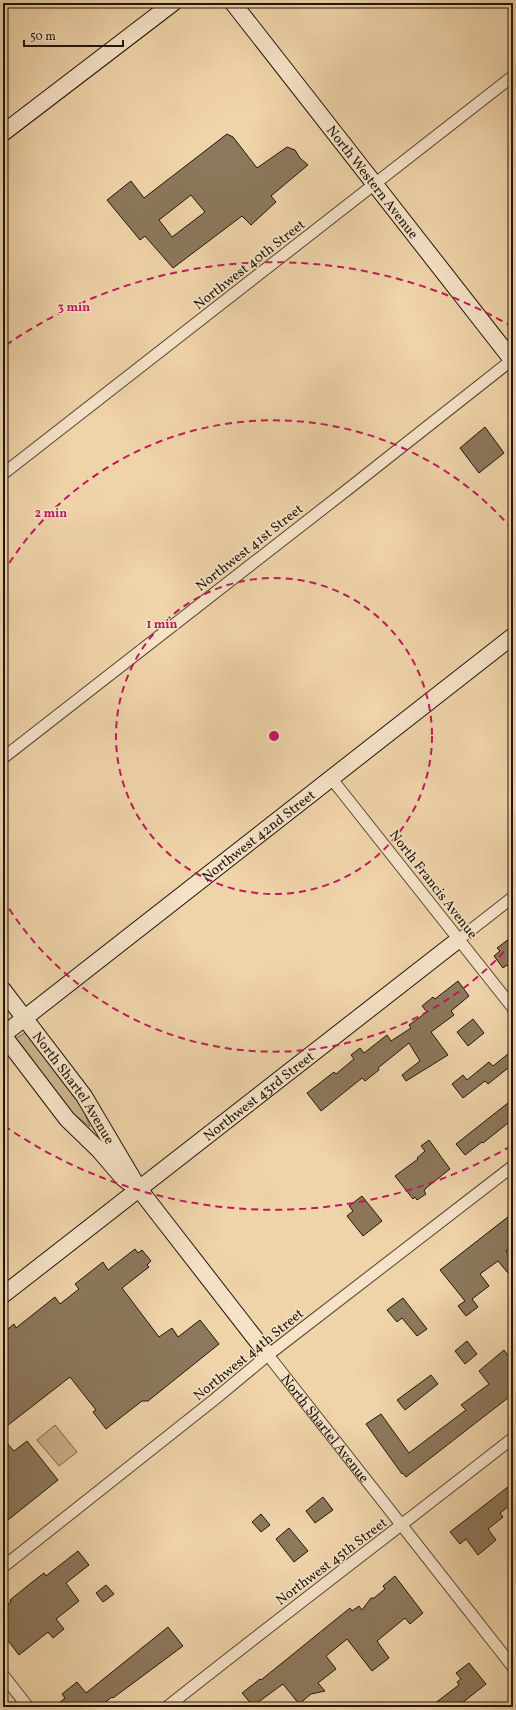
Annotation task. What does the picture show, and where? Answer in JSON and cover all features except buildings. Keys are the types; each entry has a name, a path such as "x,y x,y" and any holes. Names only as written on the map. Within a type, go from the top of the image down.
{"street":[{"path":"3,133 173,3"},
{"name":"North Western Avenue","path":"233,3 513,360"},
{"name":"Northwest 40th Street","path":"3,474 513,76"},
{"name":"Northwest 41st Street","path":"3,758 513,360"},
{"name":"Northwest 42nd Street","path":"3,1035 513,636"},
{"name":"North Francis Avenue","path":"331,778 513,1008"},
{"name":"Northwest 43rd Street","path":"3,1295 513,897"},
{"name":"North Shartel Avenue","path":"3,990 84,1096 139,1189 513,1667"},
{"name":"North Shartel Avenue","path":"3,1035 68,1119 99,1150 123,1178 139,1189"},
{"name":"Northwest 44th Street","path":"3,1567 215,1399 268,1355 513,1166"},
{"name":"Northwest 45th Street","path":"167,1707 254,1638 402,1526 513,1438"},
{"path":"3,1675 28,1707"}],"shaded area":[{"path":"26,1032 81,1103 90,1127 70,1111 15,1039"},
{"path":"55,1425 77,1452 59,1466 37,1440"}]}
